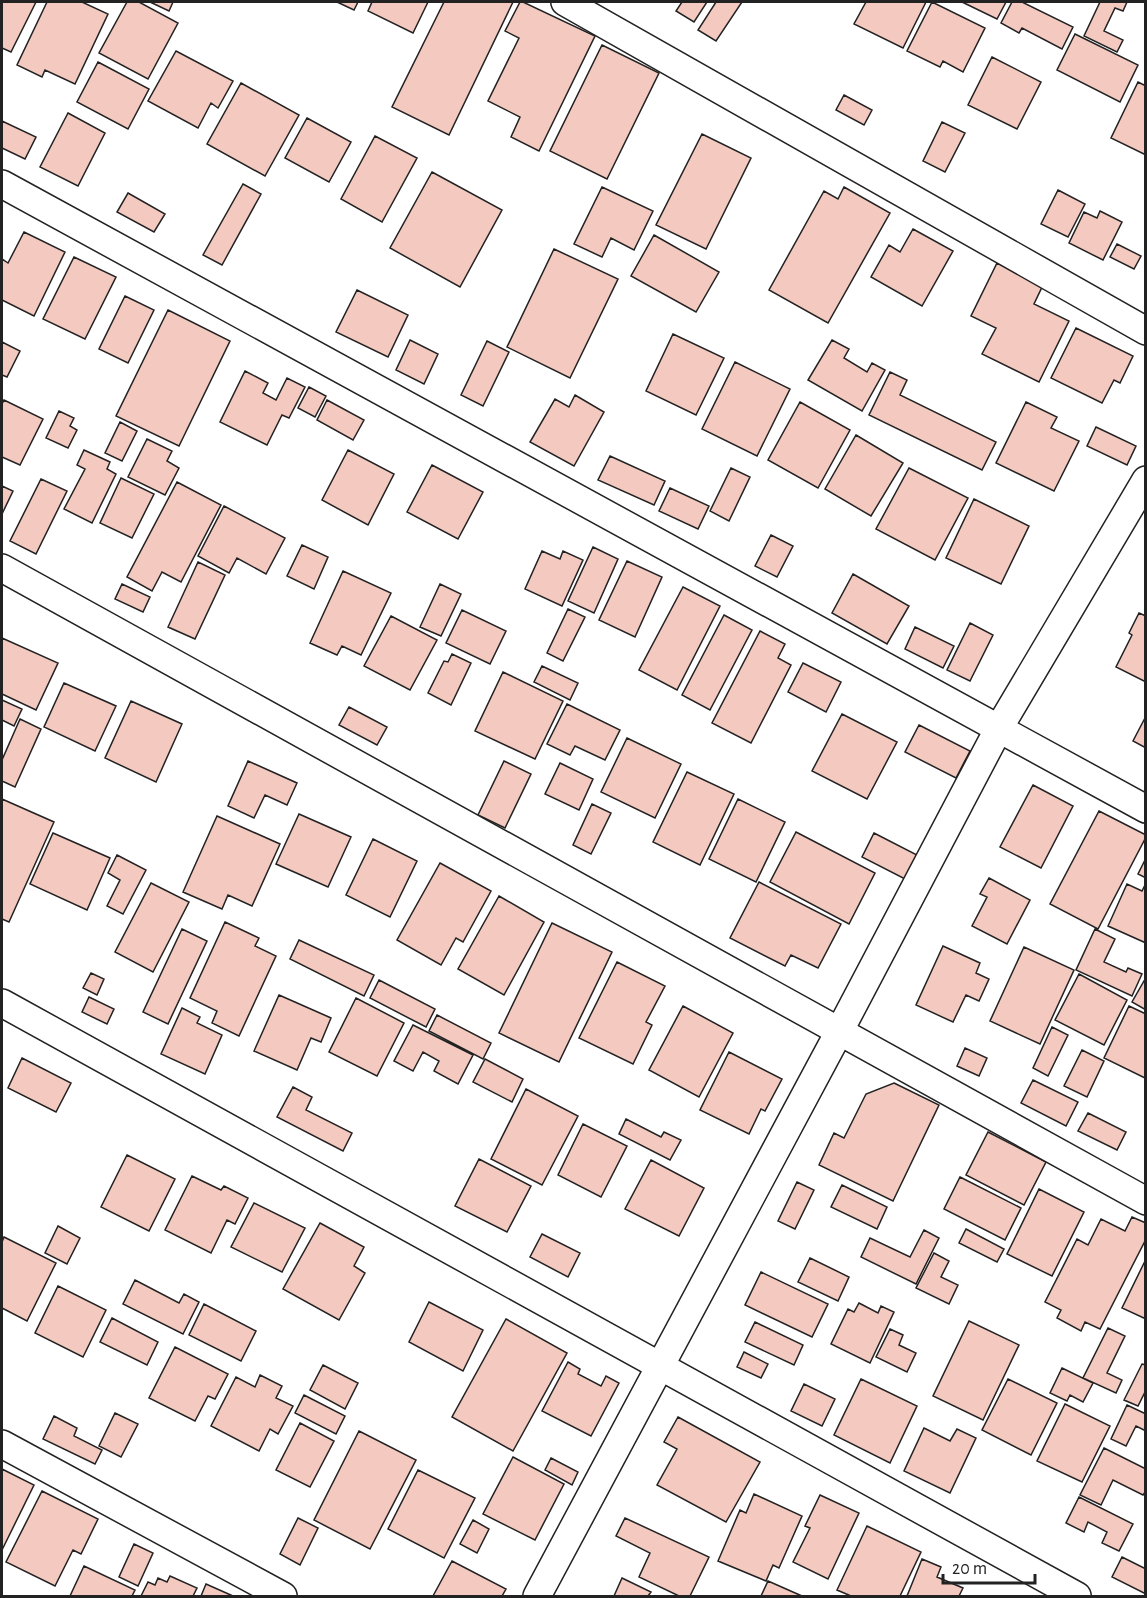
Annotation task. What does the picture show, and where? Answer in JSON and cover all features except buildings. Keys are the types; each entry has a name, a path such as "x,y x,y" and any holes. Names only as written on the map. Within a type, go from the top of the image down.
{"street":[{"path":"565,2 1146,331"},
{"path":"2,184 1146,809"},
{"path":"537,1596 999,728 1146,480"},
{"path":"2,568 1146,1201"},
{"path":"2,1003 1077,1596"},
{"path":"2,1444 283,1596"}]}
